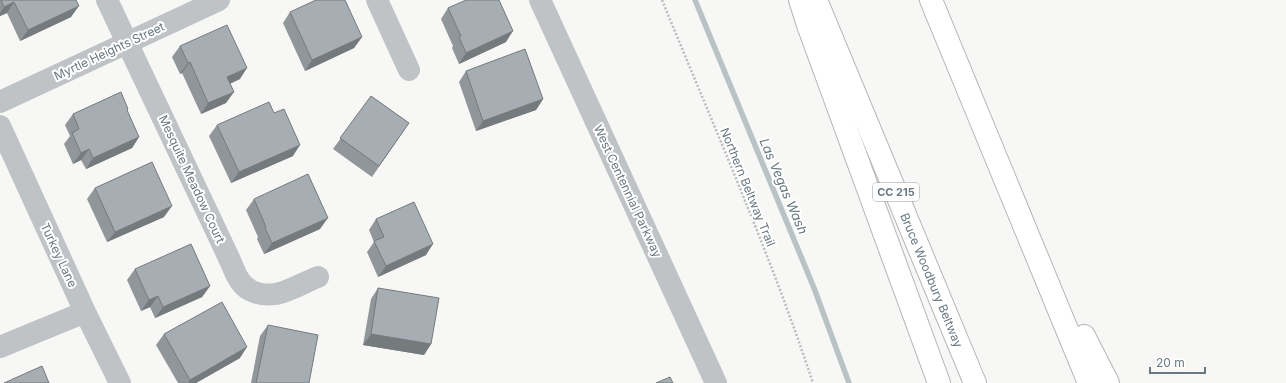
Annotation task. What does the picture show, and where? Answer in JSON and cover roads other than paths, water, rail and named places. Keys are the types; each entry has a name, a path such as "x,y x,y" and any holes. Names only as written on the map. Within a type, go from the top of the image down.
{"highway":[{"path":"800,0 810,32 939,383"},
{"name":"Bruce Woodbury Beltway","path":"816,0 975,383"},
{"path":"931,0 1090,383"},
{"path":"1008,186 1108,383"}],"street":[{"name":"Mesquite Meadow Court","path":"107,0 239,280 252,292 266,295 277,294 318,277"},
{"name":"Myrtle Heights Street","path":"0,102 219,0"},
{"path":"377,0 409,70"},
{"name":"West Centennial Parkway","path":"540,0 716,383"},
{"name":"Turkey Lane","path":"0,126 85,312 120,383"},
{"path":"0,347 85,312"}],"waterway":[{"name":"Las Vegas Wash","path":"695,0 814,288 849,383"}]}
